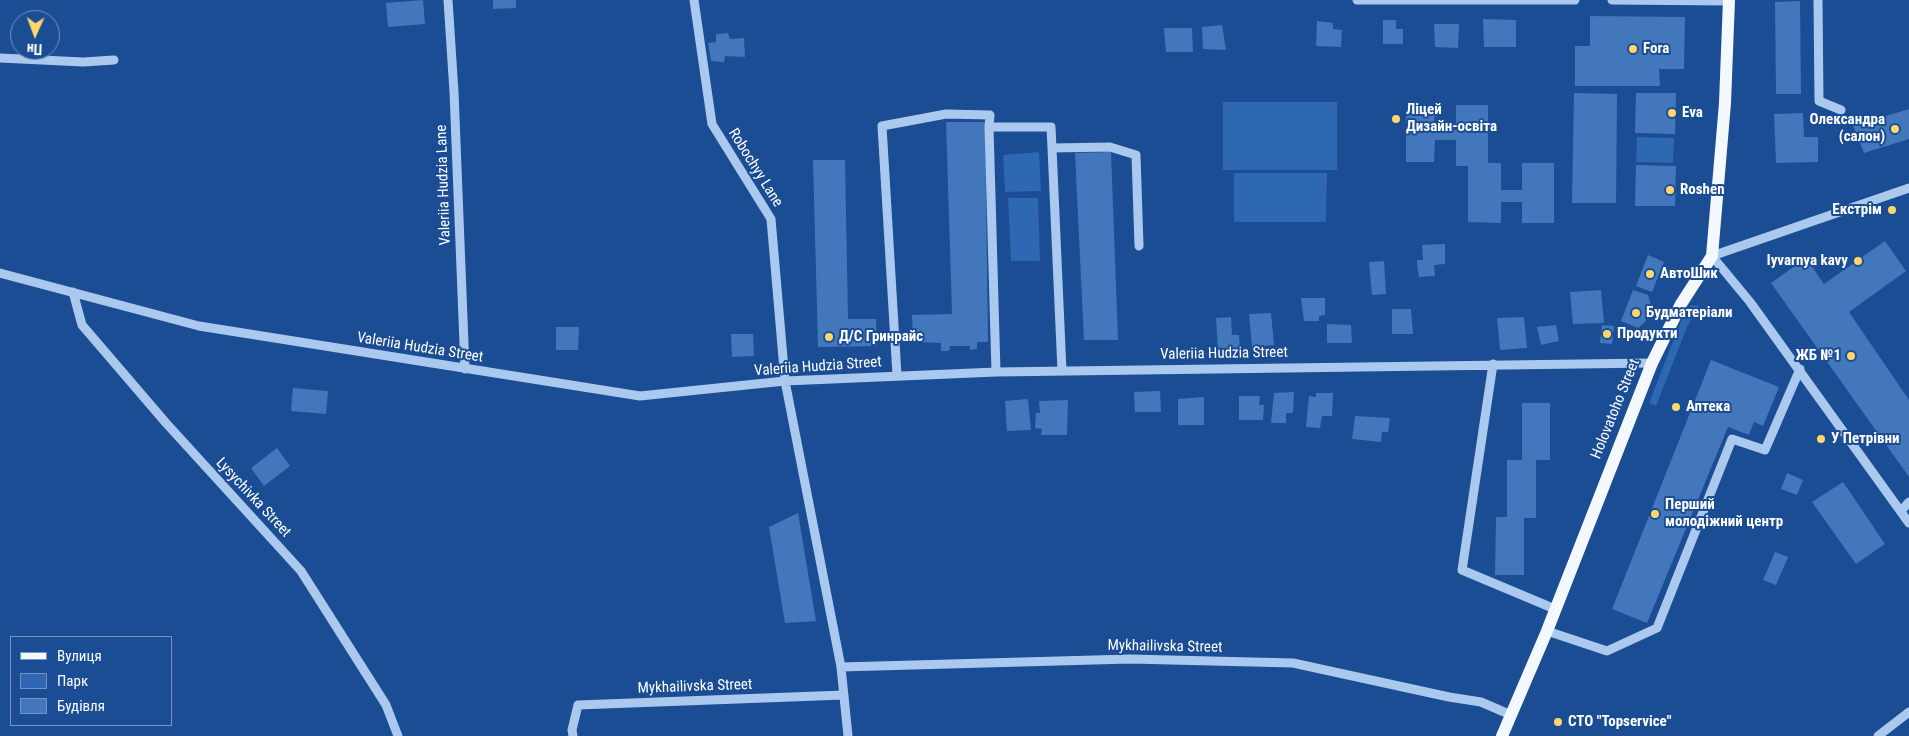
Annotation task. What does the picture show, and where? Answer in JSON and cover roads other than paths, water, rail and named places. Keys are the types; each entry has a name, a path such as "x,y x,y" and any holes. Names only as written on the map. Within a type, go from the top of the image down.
{"main road":[{"name":"Holovatoho Street","path":"1502,736 1547,631 1652,363 1681,304 1712,256 1725,103 1729,1"}],"street":[{"name":"Valeriia Hudzia Lane","path":"448,0 454,92 465,369"},
{"name":"Robochyy Lane","path":"694,0 712,124 771,219 785,381 841,667"},
{"path":"1357,0 1575,0"},
{"path":"1612,0 1729,1"},
{"path":"1818,0 1819,100 1841,110"},
{"path":"0,58 83,62 114,60"},
{"path":"897,375 882,126 946,114 990,115 996,372"},
{"path":"990,127 1051,127 1062,371"},
{"path":"1052,148 1110,147 1136,155 1139,246"},
{"path":"1909,188 1712,256 1750,302 1800,369 1909,523"},
{"name":"Valeriia Hudzia Street","path":"0,273 199,326 640,396 785,381 897,375 1493,364 1652,363"},
{"name":"Lysychivka Street","path":"73,292 82,325 166,423 301,571 386,705 398,736"},
{"path":"1493,364 1462,570 1555,609"},
{"path":"1547,631 1607,651 1657,628 1732,439 1765,450 1800,369"},
{"path":"1901,511 1909,502"},
{"name":"Mykhailivska Street","path":"841,667 1130,659 1293,663 1449,698 1481,702 1511,716"},
{"path":"841,667 848,736"},
{"name":"Mykhailivska Street","path":"573,736 572,730 578,705 844,695"},
{"path":"1878,736 1909,712"}],"place":[{"name":"Fora","path":"1633,49"},
{"name":"Eva","path":"1672,113"},
{"name":"Ліцей Дизайн-освіта","path":"1396,119"},
{"name":"Олександра (салон)","path":"1895,129"},
{"name":"Roshen","path":"1670,190"},
{"name":"Екстрім","path":"1892,210"},
{"name":"lyvarnya kavy","path":"1858,261"},
{"name":"АвтоШик","path":"1650,274"},
{"name":"Будматеріали","path":"1636,313"},
{"name":"Продукти","path":"1607,334"},
{"name":"Д/С Гринрайс","path":"829,337"},
{"name":"ЖБ №1","path":"1851,356"},
{"name":"Аптека","path":"1676,407"},
{"name":"У Петрівни","path":"1821,439"},
{"name":"Перший молодіжний центр","path":"1655,514"},
{"name":"СТО \"Topservice\"","path":"1558,722"}]}
